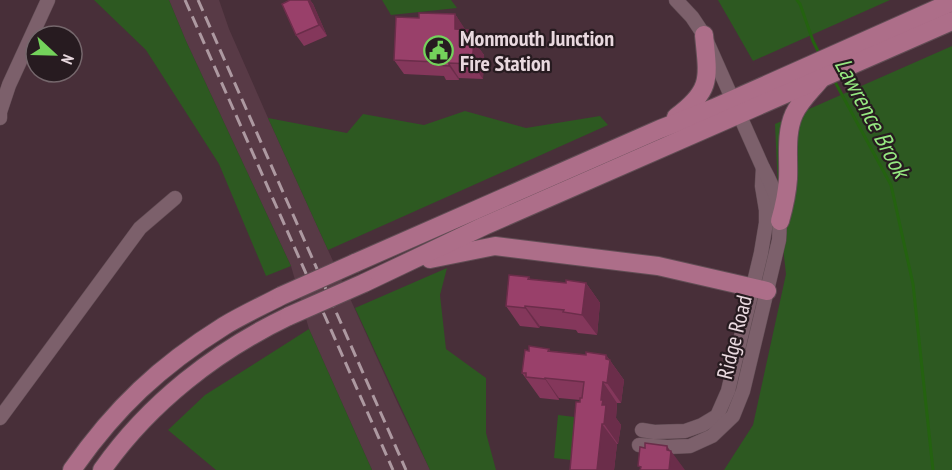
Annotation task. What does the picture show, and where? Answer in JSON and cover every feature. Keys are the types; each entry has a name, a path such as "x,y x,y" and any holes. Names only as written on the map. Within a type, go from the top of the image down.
{"main road":[{"path":"102,470 114,452 168,396 202,367 264,328 364,283 736,106 854,54 952,2"},
{"path":"854,54 952,21"},
{"path":"660,129 696,100 704,89 708,72 704,35"},
{"path":"780,221 786,201 791,126 794,115 818,70"},
{"path":"72,470 97,435 122,406 154,375 226,325 281,296 660,129 714,108 736,106"},
{"path":"391,270 495,246 658,266 760,290"}],"street":[{"path":"0,118 9,85 48,0"},
{"name":"Ridge Road","path":"642,430 685,431 717,416 728,391 760,290 779,240 778,198 772,184 704,35 692,17 676,0"},
{"name":"Ridge Road","path":"639,445 690,446 712,436 733,416 743,391 760,290 761,253 766,223 762,186 763,168"},
{"path":"0,418 140,228 175,198"}],"shaded area":[{"path":"169,0 219,0 229,29 268,118 430,470 372,470 309,329 291,266"}],"green space":[{"path":"94,0 169,0 291,266 266,276 219,164 146,50"},
{"path":"382,0 451,0 457,8 391,15"},
{"path":"718,0 890,0 753,61"},
{"path":"952,46 952,470 724,470 753,425 786,274 779,212 775,124"},
{"path":"465,111 526,128 600,116 608,125 328,250 268,118 347,133 363,114 424,125"},
{"path":"447,268 440,295 446,349 486,378 486,433 496,470 430,470 355,308"},
{"path":"309,329 372,470 216,470 168,430 205,395"},
{"path":"558,415 583,418 579,461 554,458"}],"building":[{"path":"290,0 308,0 319,25 296,35 282,4"},
{"name":"Monmouth Junction Fire Station","path":"419,13 455,14 455,29 468,30 467,40 474,41 472,64 449,63 449,66 436,65 436,62 394,60 396,17 419,18"},
{"path":"509,275 566,283 566,280 586,283 582,315 563,312 564,310 506,306"},
{"path":"529,346 549,349 548,351 606,355 606,359 610,360 607,383 603,382 601,400 603,400 602,405 606,405 597,470 570,470 576,402 580,402 582,398 584,382 526,377 526,373 522,373 525,350 529,351"},
{"path":"645,443 667,446 667,450 671,451 669,470 640,470 641,467 638,466 640,447 645,448"}],"waterway":[{"name":"Lawrence Brook","path":"797,0 819,53"},
{"name":"Lawrence Brook","path":"834,80 891,185 913,284 933,470"}],"railway":[{"path":"185,0 393,470"},
{"path":"198,0 406,470"}],"place":[{"name":"Monmouth Junction Fire Station","path":"439,51"}]}
